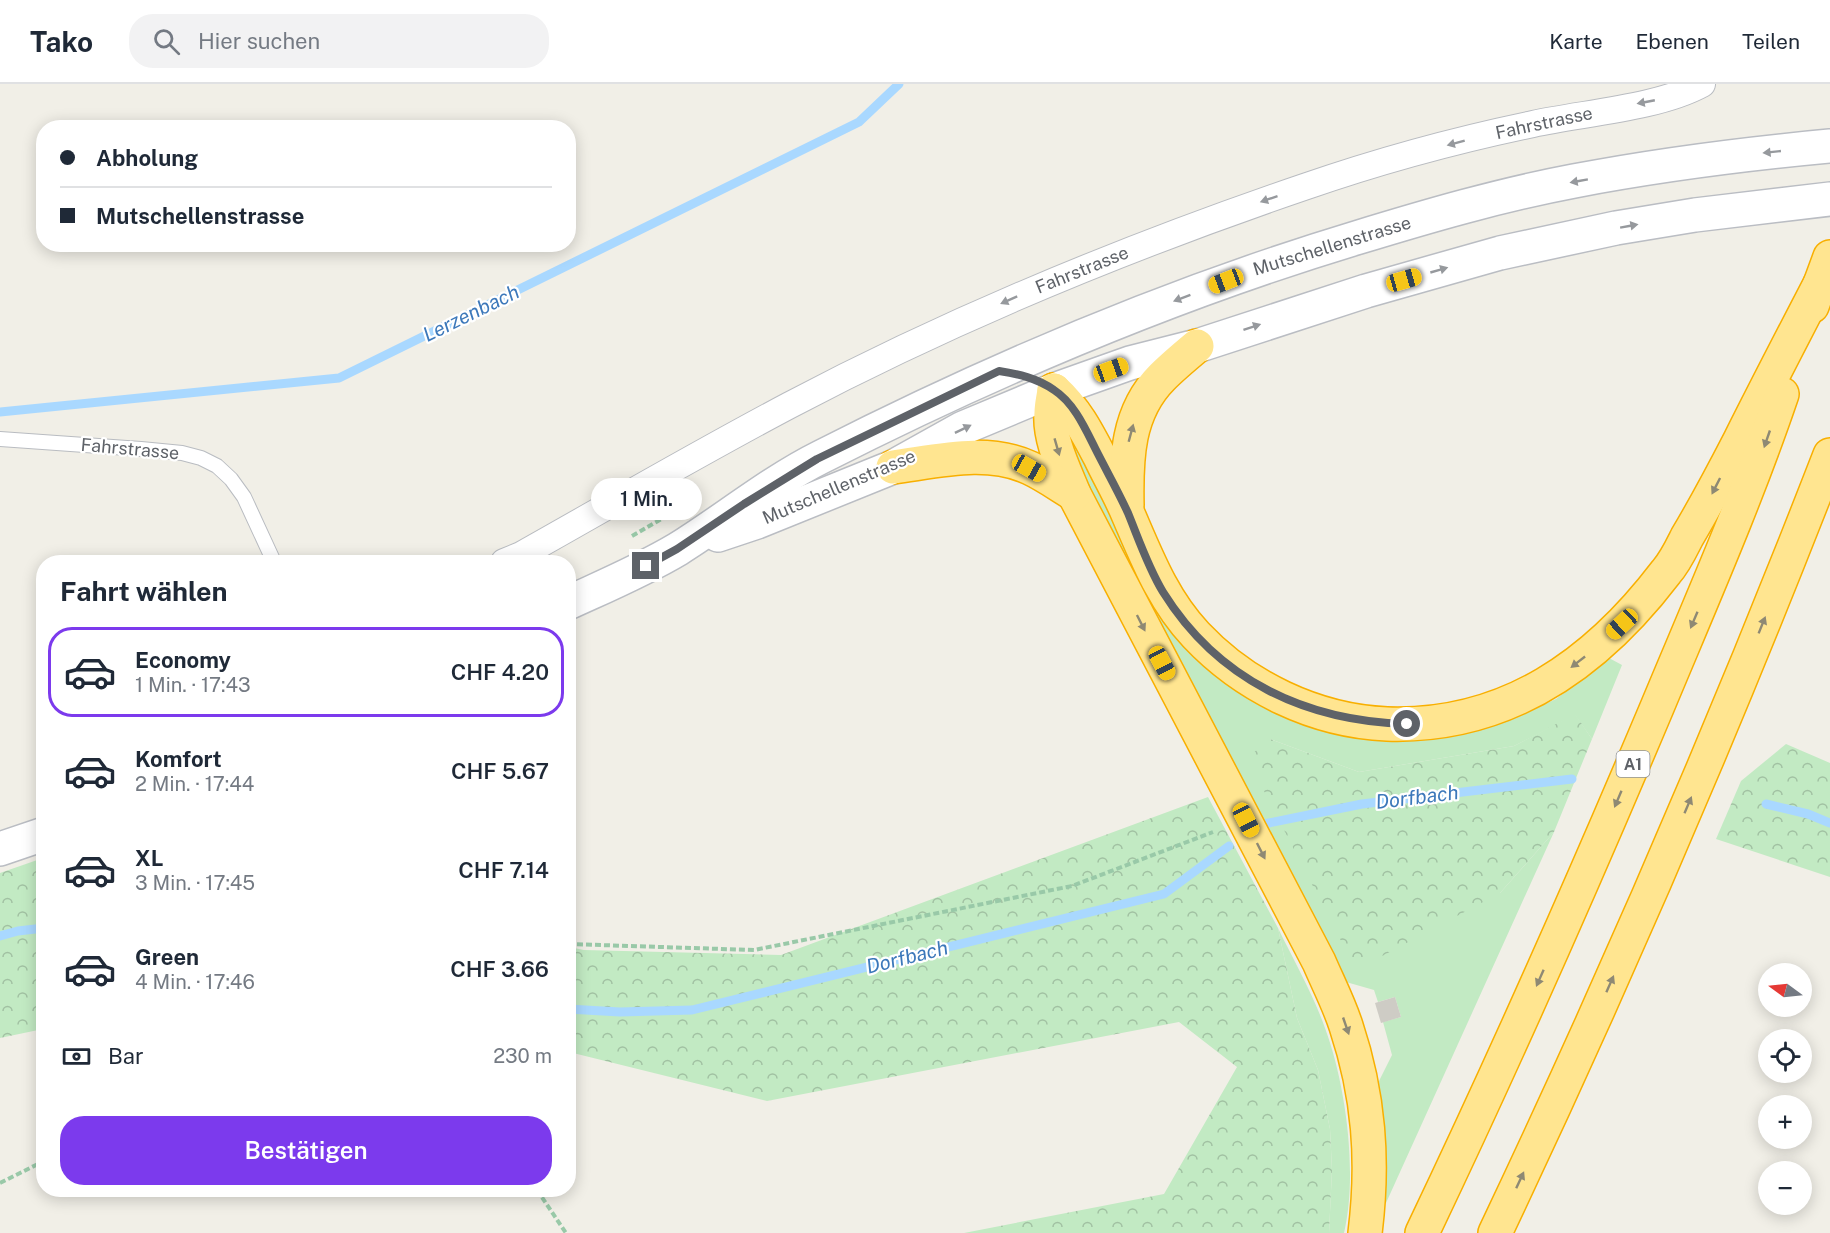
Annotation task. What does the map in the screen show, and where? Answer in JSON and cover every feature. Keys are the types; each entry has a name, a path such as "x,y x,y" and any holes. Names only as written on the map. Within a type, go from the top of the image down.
{"highway":[{"path":"1054,390 1075,412 1128,513 1150,568 1178,613 1214,652 1256,684 1279,696 1329,715 1381,724 1433,723 1485,711 1534,692 1579,663 1622,624 1668,570 1705,507 1824,272"},
{"name":"A1","path":"1422,1233 1557,939 1696,615 1764,448 1824,272"},
{"path":"1128,513 1127,453 1134,423 1145,400 1160,379 1197,346"},
{"path":"1054,390 1050,414 1051,425 1061,464 1074,494 1319,962 1346,1023 1359,1071 1368,1120 1370,1176 1365,1233"},
{"path":"1495,1233 1580,1051 1664,859 1739,682 1830,455"},
{"path":"893,467 962,458 997,458 1029,468 1074,494"}],"main road":[{"name":"Mutschellenstrasse","path":"576,599 677,549 817,459 999,371 1267,265 1415,220 1573,181 1736,156 1830,146"},
{"name":"Mutschellenstrasse","path":"677,549 757,522 893,467 963,428 1054,390 1130,363 1197,346 1366,291 1461,263 1616,228 1830,199"},
{"path":"999,371 1031,378 1054,390 1089,334"},
{"path":"0,849 36,837"}],"street":[{"name":"Fahrstrasse","path":"521,555 810,395 1013,298 1126,252 1308,185 1375,165 1533,124 1655,101 1702,84"}],"lane":[{"name":"Fahrstrasse","path":"0,439 141,449 182,453 201,458 217,466 231,479 244,497 271,555"}],"path":[{"path":"576,944 753,950 1072,886 1214,832"},
{"path":"0,1183 36,1165"},
{"path":"542,1197 566,1233"}],"green space":[{"path":"1076,432 1141,584 1170,629 1343,734 1380,740 1418,740 1455,735 1491,726 1556,699 1609,658 1622,665 1592,739 1575,715 1514,746 1359,772 1270,739 1500,893 1554,832 1386,1203 1381,1204 1374,1091 1392,1055 1383,1022 1401,1017 1395,997 1378,1002 1374,990 1339,980 1134,588 1064,433"},
{"path":"1575,714 1592,739 1554,832 1500,893 1356,970 1247,758 1270,739 1359,772 1514,746"},
{"path":"1786,744 1830,763 1830,877 1716,839 1741,781"},
{"path":"1208,797 1278,928 1297,1018 1318,1070 1330,1129 1332,1170 1329,1233 964,1233 1164,1194 1237,1067 1179,1022 767,1101 576,1054 576,948 781,955"},
{"path":"36,860 36,1030 0,1038 0,873"},
{"path":"1278,928 1320,1015 1339,1076 1350,1157 1348,1210 1344,1233 1329,1233 1332,1170 1330,1129 1318,1070 1297,1018"}],"building":[{"path":"1395,997 1401,1017 1381,1023 1375,1003"}],"waterway":[{"name":"Lerzenbach","path":"0,412 339,378 859,122 899,84"},
{"name":"Dorfbach","path":"1264,824 1362,804 1572,779"},
{"name":"Dorfbach","path":"1766,804 1808,814 1830,823"},
{"name":"Dorfbach","path":"576,1009 620,1012 692,1010 1164,894 1229,846"},
{"name":"Dorfbach","path":"0,936 36,929"}],"route":[{"path":"646,566 677,549 817,459 999,371 1017,374 1031,378 1054,390 1075,412 1128,513 1150,568 1163,591 1195,634 1214,652 1256,684 1304,706 1329,715 1354,720 1381,724 1407,724"}]}
